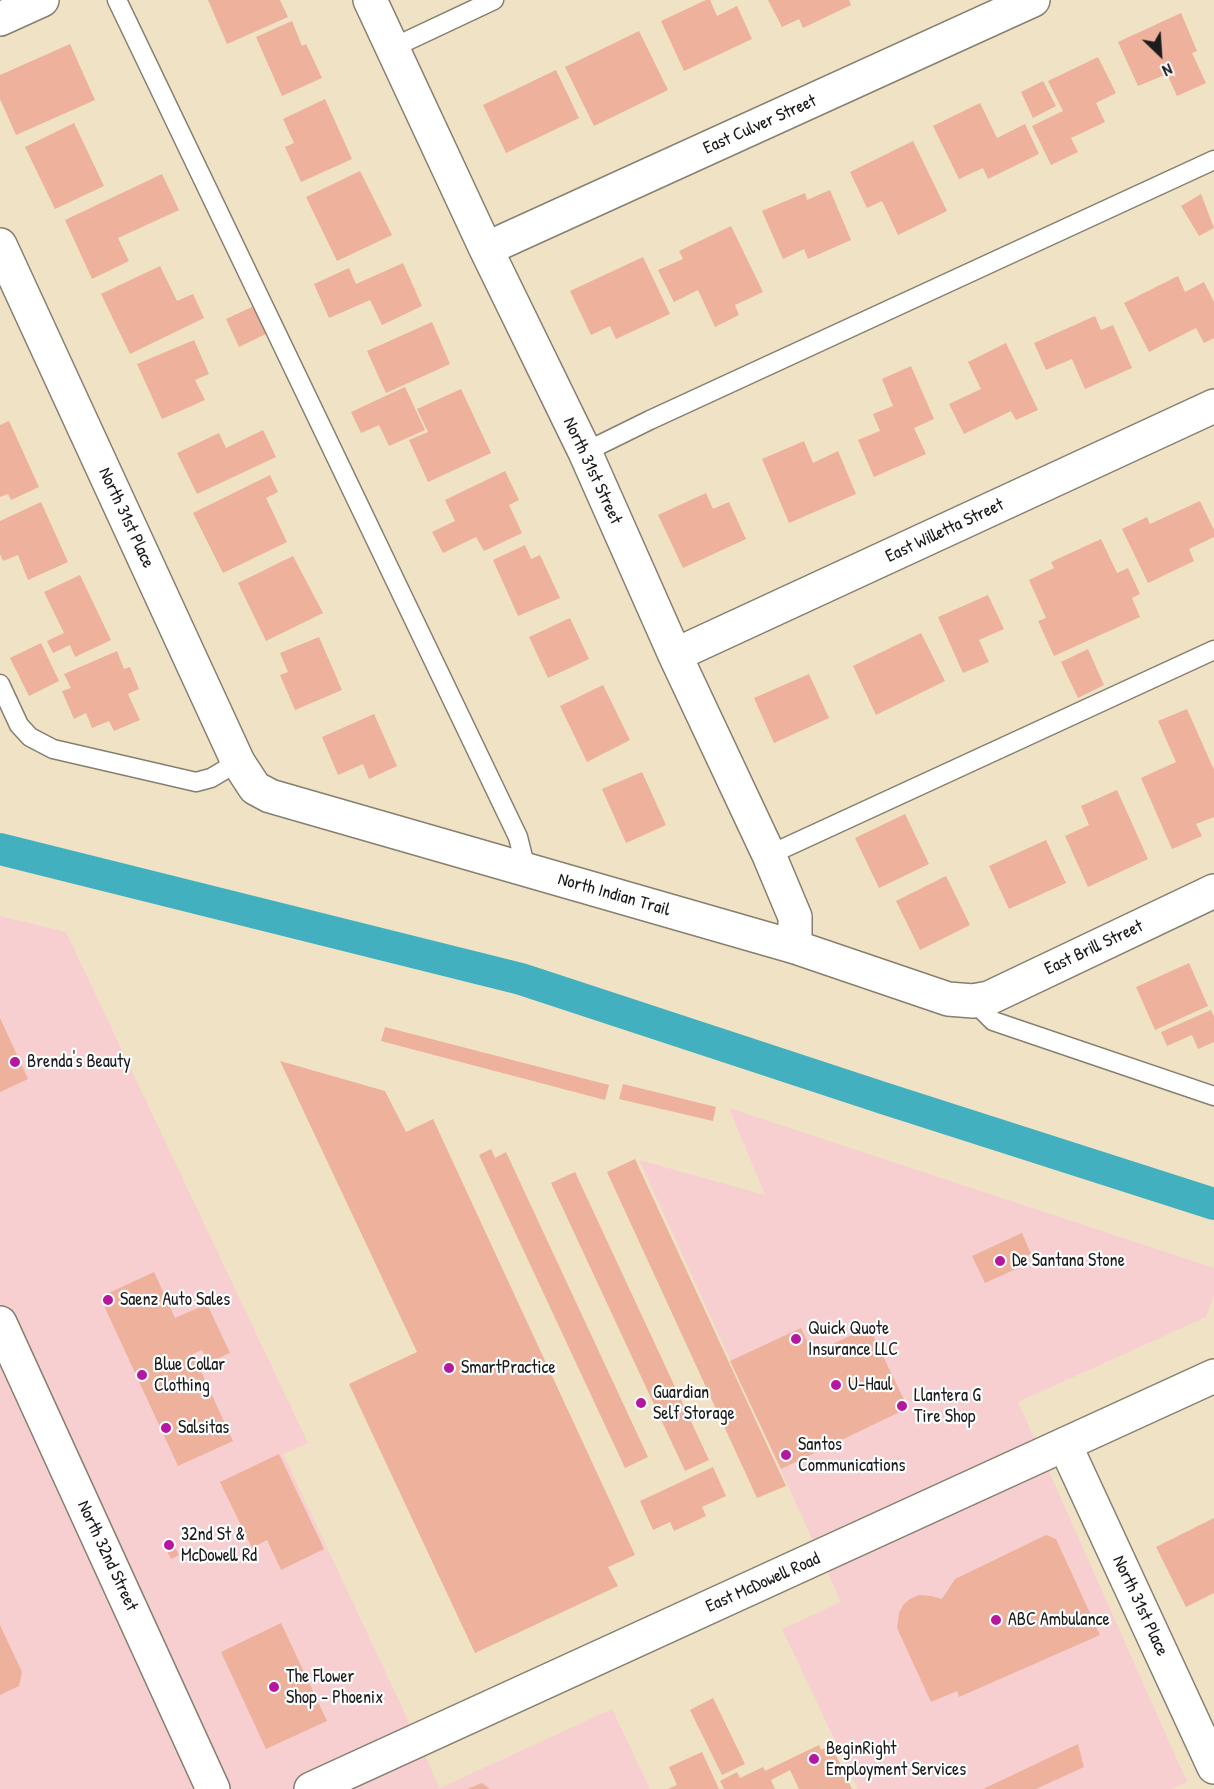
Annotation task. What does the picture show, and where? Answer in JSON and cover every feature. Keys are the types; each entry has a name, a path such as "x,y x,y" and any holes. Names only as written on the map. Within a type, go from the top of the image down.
{"street":[{"path":"0,19 42,0"},
{"name":"North 31st Street","path":"370,0 486,249 585,452 675,655 769,855 795,917 795,947"},
{"name":"East Culver Street","path":"486,249 1033,0"},
{"name":"North 31st Place","path":"0,245 247,775"},
{"name":"East Willetta Street","path":"675,655 1214,406"},
{"name":"North Indian Trail","path":"247,775 270,796 795,947 948,999 973,1001"},
{"name":"East Brill Street","path":"973,1001 989,998 1214,891"},
{"name":"North 32nd Street","path":"0,1323 213,1789"},
{"name":"East McDowell Road","path":"311,1789 1214,1376"},
{"name":"North 31st Place","path":"1065,1445 1214,1767"}],"lane":[{"path":"117,0 518,837 526,869"},
{"path":"392,48 494,0"},
{"path":"585,452 1214,160"},
{"path":"769,855 1214,650"},
{"path":"0,684 19,725 30,737 53,749 196,782 211,778 247,775"},
{"path":"973,1001 993,1021 1214,1096"}],"shaded area":[{"path":"0,916 66,932 308,1443 283,1454 440,1788 612,1709 650,1789 0,1789"},
{"path":"729,1108 1214,1268 1214,1295 1206,1317 1018,1402 1187,1782 1172,1789 858,1789 782,1629 841,1602 639,1160 765,1195"}],"building":[{"path":"208,0 280,0 288,17 227,44"},
{"path":"710,0 717,16 737,6 752,39 684,71 661,21"},
{"path":"768,0 849,0 851,5 803,28 799,19 782,27"},
{"path":"1181,13 1197,51 1192,53 1206,83 1177,96 1167,74 1138,86 1118,42"},
{"path":"292,21 302,46 306,44 322,78 282,96 256,37"},
{"path":"639,31 668,90 594,126 565,67"},
{"path":"70,44 95,100 16,135 0,99 0,75"},
{"path":"1098,57 1116,93 1096,103 1105,122 1071,138 1078,152 1051,165 1032,126 1063,111 1048,81"},
{"path":"556,70 579,118 506,153 483,105"},
{"path":"1043,81 1056,106 1033,118 1021,92"},
{"path":"325,99 352,159 301,182 285,147 294,143 283,119"},
{"path":"980,103 997,138 1025,124 1039,154 988,179 983,168 959,179 933,126"},
{"path":"74,123 104,186 55,209 25,147"},
{"path":"913,141 947,211 898,235 882,201 867,208 850,172"},
{"path":"360,171 392,235 337,261 306,197"},
{"path":"162,174 179,210 118,238 129,261 92,279 65,220"},
{"path":"830,190 851,240 808,259 804,249 783,259 762,211 805,193 807,200"},
{"path":"1201,194 1214,228 1199,236 1181,206"},
{"path":"731,226 763,292 735,305 739,315 715,327 698,290 674,302 658,270 683,259 679,251"},
{"path":"643,257 670,314 616,339 610,326 591,335 570,291"},
{"path":"403,263 422,306 382,325 370,300 329,318 314,284 349,268 356,284"},
{"path":"160,266 177,301 193,294 204,318 130,354 101,294"},
{"path":"1178,276 1185,292 1204,282 1214,302 1214,338 1204,343 1196,328 1149,352 1124,303"},
{"path":"254,306 268,333 239,347 226,319"},
{"path":"1095,316 1101,330 1113,325 1132,368 1085,389 1072,359 1046,370 1034,343"},
{"path":"432,322 450,364 386,393 367,351"},
{"path":"194,340 209,374 195,380 205,400 162,419 137,364"},
{"path":"1006,343 1038,410 1016,420 1011,411 964,434 949,404 981,389 968,362"},
{"path":"911,366 934,419 914,428 926,454 874,477 858,440 880,431 873,414 893,406 882,379"},
{"path":"405,387 425,430 389,446 379,425 361,433 351,412"},
{"path":"461,389 491,453 428,482 409,440 428,432 417,409"},
{"path":"9,421 39,487 11,500 8,494 0,497 0,425"},
{"path":"263,430 276,457 197,494 177,453 219,433 226,448"},
{"path":"804,441 813,463 838,451 856,494 789,523 762,459"},
{"path":"505,471 519,500 509,505 522,533 484,551 476,537 443,553 432,532 455,521 445,500"},
{"path":"270,475 278,492 266,498 287,542 223,573 193,513"},
{"path":"706,493 713,509 729,502 746,539 683,568 658,515"},
{"path":"1200,501 1214,530 1214,537 1189,549 1194,561 1148,583 1122,529 1147,517 1150,524"},
{"path":"41,502 68,562 28,580 18,555 3,561 0,554 0,521"},
{"path":"1101,539 1117,573 1128,568 1140,594 1132,598 1140,617 1054,656 1038,621 1046,618 1029,580 1054,568 1051,562"},
{"path":"525,545 531,559 540,555 560,598 518,616 493,560"},
{"path":"293,556 323,613 266,641 238,583"},
{"path":"80,575 111,640 75,657 70,645 53,653 47,641 64,633 44,592"},
{"path":"988,595 1004,629 979,640 989,662 963,673 938,617"},
{"path":"570,618 589,659 548,678 529,637"},
{"path":"921,633 945,681 876,715 853,666"},
{"path":"319,637 342,690 295,710 280,675 288,672 280,653"},
{"path":"41,643 59,681 29,696 10,658"},
{"path":"1088,649 1104,685 1078,698 1061,662"},
{"path":"117,651 124,669 130,667 139,689 128,694 140,720 114,731 109,721 92,728 86,713 74,719 62,691 71,688 64,674"},
{"path":"809,674 829,718 774,743 754,698"},
{"path":"603,685 630,740 587,762 560,706"},
{"path":"1187,709 1214,770 1214,817 1196,824 1202,836 1172,849 1141,778 1176,762 1158,721"},
{"path":"374,714 397,766 369,779 363,764 338,775 322,737"},
{"path":"642,772 666,825 626,843 602,789"},
{"path":"1117,790 1148,859 1088,887 1065,836 1089,825 1081,806"},
{"path":"905,814 929,864 879,888 855,838"},
{"path":"1046,840 1066,883 1009,909 989,866"},
{"path":"946,876 970,925 920,950 896,901"},
{"path":"1189,963 1208,1006 1155,1030 1136,987"},
{"path":"1211,1010 1214,1017 1214,1042 1198,1049 1192,1035 1167,1046 1161,1032"},
{"path":"0,1018 28,1079 0,1092"},
{"path":"385,1027 609,1085 605,1100 381,1041"},
{"name":"SmartPractice","path":"280,1061 385,1091 406,1132 433,1119 635,1555 608,1567 618,1586 475,1653 349,1384 417,1352"},
{"path":"623,1084 716,1107 713,1121 619,1099"},
{"path":"491,1149 495,1158 506,1152 648,1457 625,1468 479,1155"},
{"path":"635,1159 786,1486 757,1498 607,1172"},
{"path":"575,1172 709,1460 685,1471 551,1183"},
{"name":"De Santana Stone","path":"1022,1233 1031,1254 1024,1257 1027,1264 985,1283 972,1256"},
{"path":"154,1272 175,1318 207,1304 230,1353 208,1363 202,1350 193,1354 233,1441 178,1466 100,1297"},
{"path":"869,1327 908,1408 781,1469 730,1361 801,1328 813,1353"},
{"path":"279,1454 324,1549 281,1570 267,1540 252,1548 220,1482"},
{"path":"713,1467 726,1496 702,1507 706,1516 674,1531 670,1522 653,1530 640,1501"},
{"path":"1214,1518 1214,1593 1186,1607 1156,1547"},
{"name":"ABC Ambulance","path":"1046,1535 1056,1539 1100,1635 959,1697 957,1691 931,1702 897,1628 899,1613 903,1605 919,1595 942,1599 955,1579"},
{"path":"171,1539 179,1555 171,1559 165,1547"},
{"name":"The Flower Shop - Phoenix","path":"281,1623 327,1721 266,1749 221,1652"},
{"path":"0,1625 22,1672 19,1686 0,1695"},
{"path":"713,1698 745,1764 722,1775 690,1710"},
{"path":"1078,1744 1084,1767 1036,1789 983,1789"},
{"name":"BeginRight Employment Services","path":"819,1745 821,1750 831,1745 852,1789 799,1789 790,1770 771,1780 775,1789 724,1789 720,1781 737,1772 740,1778 763,1767 765,1771"},
{"path":"702,1752 719,1789 668,1789 677,1785 669,1767"},
{"path":"482,1783 490,1789 467,1789"}],"waterway":[{"path":"0,849 521,979 1214,1204"}],"place":[{"name":"Brenda's Beauty","path":"15,1062"},
{"name":"De Santana Stone","path":"1000,1261"},
{"name":"Saenz Auto Sales","path":"108,1300"},
{"name":"Quick Quote Insurance LLC","path":"796,1339"},
{"name":"SmartPractice","path":"449,1368"},
{"name":"Blue Collar Clothing","path":"142,1375"},
{"name":"U-Haul","path":"836,1385"},
{"name":"Guardian Self Storage","path":"641,1403"},
{"name":"Llantera G Tire Shop","path":"902,1406"},
{"name":"Salsitas","path":"166,1428"},
{"name":"Santos Communications","path":"786,1455"},
{"name":"32nd St & McDowell Rd","path":"169,1545"},
{"name":"ABC Ambulance","path":"996,1620"},
{"name":"The Flower Shop - Phoenix","path":"274,1687"},
{"name":"BeginRight Employment Services","path":"814,1759"}]}
